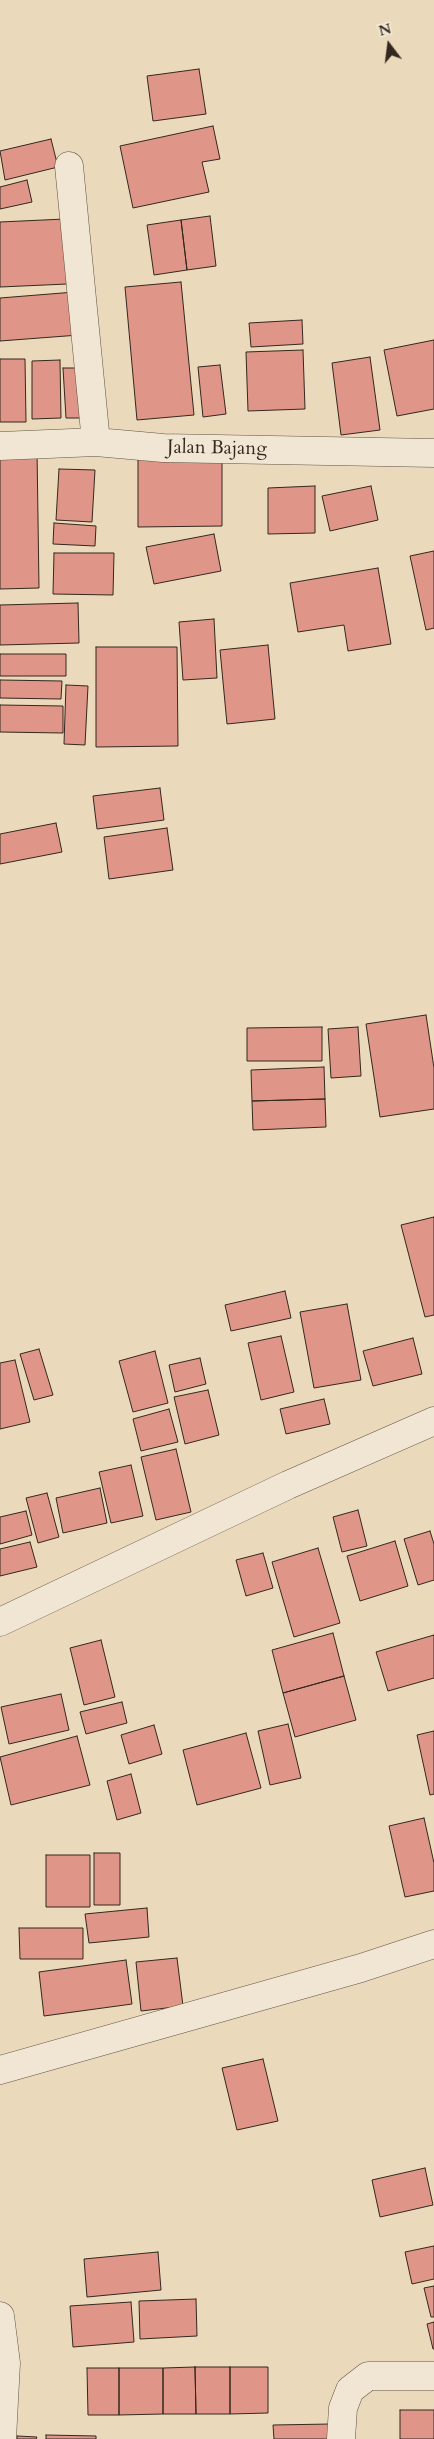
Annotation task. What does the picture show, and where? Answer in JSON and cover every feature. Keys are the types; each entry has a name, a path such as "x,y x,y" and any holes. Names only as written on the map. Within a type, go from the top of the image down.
{"street":[{"path":"69,166 96,442"},
{"name":"Jalan Bajang","path":"0,446 96,442 162,448 434,453"},
{"path":"0,1622 288,1485 434,1421"},
{"path":"0,2070 351,1970 434,1944"},
{"path":"0,2316 6,2363 2,2439"},
{"path":"341,2439 343,2408 350,2390 368,2376 434,2376"}],"building":[{"path":"199,69 206,114 153,121 147,76"},
{"path":"213,126 220,159 202,162 209,192 133,208 120,146"},
{"path":"51,139 58,167 5,180 0,151"},
{"path":"27,180 32,202 0,209 0,187"},
{"path":"210,216 216,266 187,270 181,220"},
{"path":"65,219 67,284 0,287 0,222"},
{"path":"181,220 187,270 154,275 147,225"},
{"path":"181,282 194,415 137,420 125,287"},
{"path":"75,292 79,335 0,341 0,298"},
{"path":"302,320 303,344 251,347 249,323"},
{"path":"434,340 434,409 397,416 384,350"},
{"path":"303,350 305,409 248,411 246,352"},
{"path":"370,357 380,430 341,435 332,363"},
{"path":"0,359 25,359 26,422 0,422"},
{"path":"60,360 61,418 32,419 32,361"},
{"path":"220,365 226,414 203,417 198,367"},
{"path":"63,368 78,368 81,418 66,418"},
{"path":"0,450 37,450 39,588 0,589"},
{"path":"222,458 222,526 138,527 138,459"},
{"path":"59,469 95,470 92,522 56,520"},
{"path":"315,486 315,533 268,534 268,488"},
{"path":"371,486 378,520 330,531 322,496"},
{"path":"54,523 96,526 95,546 53,544"},
{"path":"214,534 221,571 154,584 146,547"},
{"path":"434,551 434,628 426,630 410,556"},
{"path":"54,553 114,553 113,595 53,594"},
{"path":"378,568 391,644 348,651 344,625 298,632 290,583"},
{"path":"78,603 79,643 0,645 0,605"},
{"path":"214,619 217,678 183,680 179,622"},
{"path":"268,645 275,719 227,724 220,650"},
{"path":"96,647 177,647 178,746 96,747"},
{"path":"0,654 66,654 66,676 0,676"},
{"path":"0,680 62,681 61,699 0,698"},
{"path":"66,685 88,686 85,745 64,744"},
{"path":"0,705 63,706 63,733 0,732"},
{"path":"160,788 164,820 97,829 93,796"},
{"path":"56,823 62,852 0,864 0,834"},
{"path":"167,828 173,870 109,879 104,837"},
{"path":"426,1015 434,1068 434,1109 380,1117 366,1024"},
{"path":"322,1027 322,1061 247,1061 247,1028"},
{"path":"358,1027 361,1076 331,1078 328,1029"},
{"path":"324,1067 325,1099 252,1101 251,1070"},
{"path":"325,1099 326,1127 253,1130 252,1101"},
{"path":"434,1217 434,1315 425,1317 401,1225"},
{"path":"285,1291 291,1318 231,1331 225,1305"},
{"path":"347,1304 361,1380 314,1388 300,1312"},
{"path":"281,1336 294,1392 261,1400 248,1343"},
{"path":"413,1338 422,1374 373,1386 363,1351"},
{"path":"39,1349 53,1395 34,1400 20,1354"},
{"path":"155,1351 168,1403 133,1412 119,1361"},
{"path":"200,1358 206,1384 175,1392 169,1365"},
{"path":"15,1360 30,1422 0,1429 0,1363"},
{"path":"208,1390 219,1435 185,1444 174,1397"},
{"path":"324,1399 330,1424 286,1434 280,1409"},
{"path":"169,1409 178,1442 141,1451 133,1419"},
{"path":"176,1449 191,1512 156,1520 141,1457"},
{"path":"131,1465 143,1516 111,1523 99,1472"},
{"path":"100,1488 107,1523 63,1533 56,1498"},
{"path":"47,1493 59,1537 38,1543 26,1498"},
{"path":"358,1510 367,1546 342,1552 333,1517"},
{"path":"26,1511 32,1535 0,1544 0,1517"},
{"path":"430,1531 434,1544 434,1580 418,1585 404,1539"},
{"path":"395,1541 408,1586 360,1601 347,1556"},
{"path":"30,1542 37,1567 0,1576 0,1549"},
{"path":"318,1548 340,1623 294,1637 272,1562"},
{"path":"263,1553 273,1588 246,1596 236,1560"},
{"path":"333,1633 344,1676 283,1693 272,1650"},
{"path":"434,1635 434,1678 388,1691 376,1652"},
{"path":"101,1640 115,1697 84,1705 70,1648"},
{"path":"344,1676 356,1720 295,1737 283,1693"},
{"path":"61,1694 69,1730 9,1744 1,1707"},
{"path":"122,1702 127,1723 86,1734 80,1712"},
{"path":"288,1724 301,1778 270,1785 258,1731"},
{"path":"154,1725 162,1754 129,1764 121,1735"},
{"path":"434,1731 434,1794 430,1795 417,1735"},
{"path":"246,1733 261,1788 197,1805 183,1750"},
{"path":"77,1736 90,1785 11,1805 0,1757"},
{"path":"131,1774 141,1813 117,1820 107,1781"},
{"path":"424,1818 434,1863 434,1891 405,1897 389,1826"},
{"path":"94,1853 120,1853 120,1905 94,1905"},
{"path":"46,1855 90,1855 90,1907 46,1907"},
{"path":"147,1908 149,1937 89,1943 85,1914"},
{"path":"19,1928 83,1928 83,1959 20,1959"},
{"path":"177,1958 183,2006 141,2011 136,1962"},
{"path":"126,1960 132,2004 44,2016 39,1972"},
{"path":"263,2059 278,2121 237,2130 222,2068"},
{"path":"425,2168 433,2205 380,2217 372,2180"},
{"path":"434,2246 434,2279 412,2284 405,2252"},
{"path":"158,2252 161,2290 87,2297 84,2259"},
{"path":"434,2286 434,2317 431,2317 424,2288"},
{"path":"196,2299 197,2336 140,2339 139,2301"},
{"path":"131,2302 134,2342 73,2347 70,2306"},
{"path":"434,2322 434,2349 433,2349 427,2324"},
{"path":"195,2367 230,2367 230,2414 196,2414"},
{"path":"195,2367 196,2414 163,2414 163,2368"},
{"path":"230,2367 268,2367 268,2413 230,2414"},
{"path":"87,2368 119,2368 119,2415 88,2415"},
{"path":"119,2368 163,2368 163,2414 119,2415"},
{"path":"400,2410 434,2410 434,2439 400,2439"},
{"path":"331,2424 331,2439 274,2439 273,2425"},
{"path":"46,2435 96,2436 96,2439 46,2439"},
{"path":"17,2436 37,2437 36,2439 17,2439"}]}
